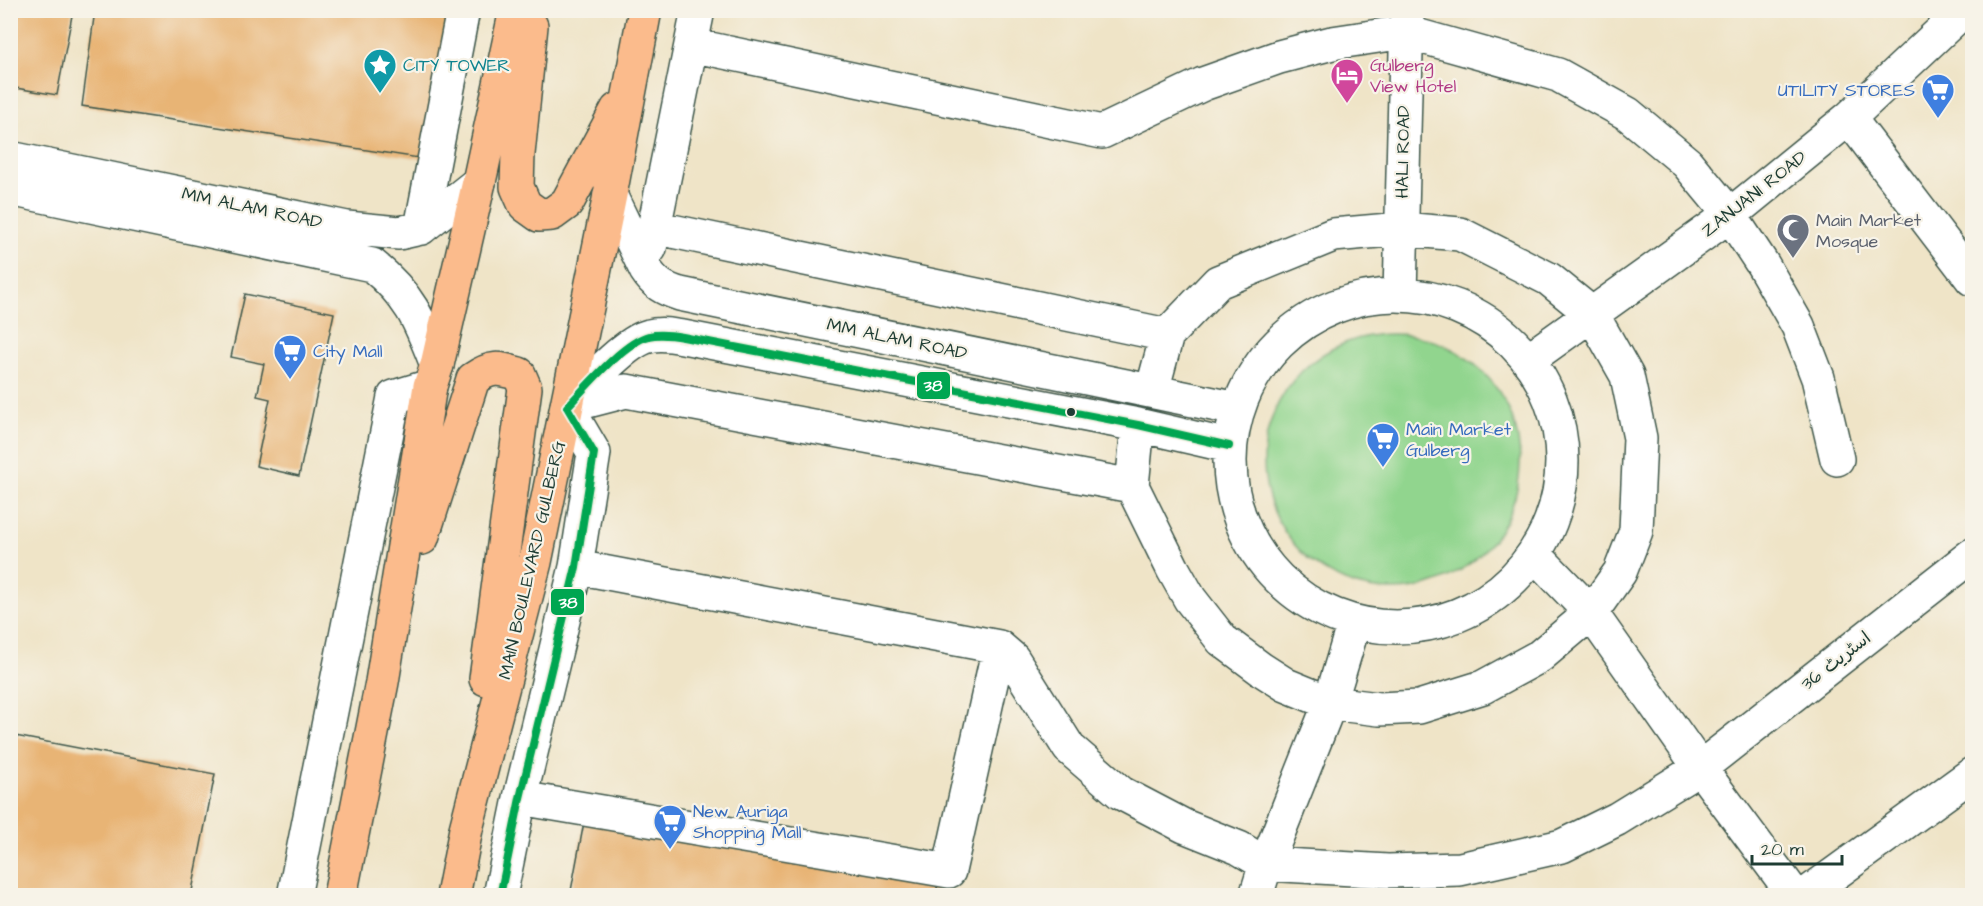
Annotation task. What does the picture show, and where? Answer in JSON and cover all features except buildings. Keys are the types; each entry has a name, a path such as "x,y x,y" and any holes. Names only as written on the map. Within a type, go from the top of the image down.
{"main road":[{"path":"340,896 388,645 433,376 479,182 516,10"},
{"path":"533,10 518,153 517,187 525,205 538,215 552,214 567,203 632,82"},
{"name":"MAIN BOULEVARD GULBERG","path":"453,896 466,830 535,562 610,195 645,10"},
{"path":"388,645 473,379 487,370 504,369 519,375 525,388 466,830"}],"street":[{"path":"421,228 463,10"},
{"path":"646,270 698,10"},
{"name":"ZANJANI ROAD","path":"1529,359 1730,215 1849,118 1951,14"},
{"path":"691,45 1102,132 1203,84 1279,57 1406,21 1558,75 1628,114 1688,163 1730,215 1763,265 1798,326 1818,378 1837,459"},
{"name":"HALI ROAD","path":"1400,295 1406,21"},
{"path":"1849,118 1972,279"},
{"name":"MM ALAM ROAD","path":"10,158 347,228 399,233 421,228"},
{"path":"421,228 479,182"},
{"name":"MM ALAM ROAD","path":"10,189 372,265 388,277 418,317 433,376"},
{"name":"MM ALAM ROAD","path":"610,195 646,270 654,281 680,294 1238,409"},
{"path":"653,228 1167,335"},
{"path":"1138,425 1132,486 1190,599 1222,640 1261,669 1286,685 1330,703 1379,709 1419,707 1483,687 1540,656 1591,613 1620,572 1636,531 1640,438 1627,376 1592,314 1549,279 1460,234 1401,229 1333,235 1218,282 1167,335 1152,391"},
{"path":"1400,295 1429,298 1458,306 1484,319 1509,337 1529,359 1547,388 1559,421 1564,456 1562,490 1552,524 1535,555 1500,592 1455,618 1405,628 1354,623 1317,609 1285,586 1259,558 1240,524 1230,485 1230,446 1238,409 1256,371 1283,339 1318,315 1358,299 1400,295"},
{"name":"MM ALAM ROAD","path":"567,407 634,342 650,336 664,335 1138,425 1230,446"},
{"path":"294,896 394,397 433,376"},
{"path":"500,896 520,798 576,567 594,453 567,407 626,390 1132,486"},
{"path":"1535,555 1591,613 1700,768 1795,896"},
{"name":"اسٹریٹ 36","path":"1266,864 1388,871 1460,869 1562,846 1617,819 1700,768 1972,555"},
{"path":"576,567 999,647 1013,659 1069,748 1121,793 1184,826 1239,848 1266,864"},
{"path":"1256,896 1266,864 1330,703 1354,623"},
{"path":"520,798 949,871 999,647"},
{"path":"1804,896 1972,774"}],"green space":[{"path":"1392,334 1429,340 1452,349 1473,363 1491,381 1510,413 1517,437 1520,462 1514,499 1505,522 1491,543 1473,561 1441,580 1417,587 1392,590 1355,584 1332,575 1311,561 1293,543 1274,511 1267,487 1264,462 1270,425 1279,402 1293,381 1311,363 1343,344 1367,337"}],"transit line":[{"name":"38","path":"500,896 520,798 576,567 594,453 567,407 606,366 639,340 657,335 683,337 1138,425 1229,446"}],"place":[{"name":"CITY TOWER","path":"380,94"},
{"name":"Gulberg View Hotel","path":"1347,104"},
{"name":"UTILITY STORES","path":"1938,119"},
{"name":"Main Market Mosque","path":"1793,259"},
{"name":"City Mall","path":"290,380"},
{"name":"Main Market Gulberg","path":"1383,468"},
{"name":"New Auriga Shopping Mall","path":"670,850"}]}
